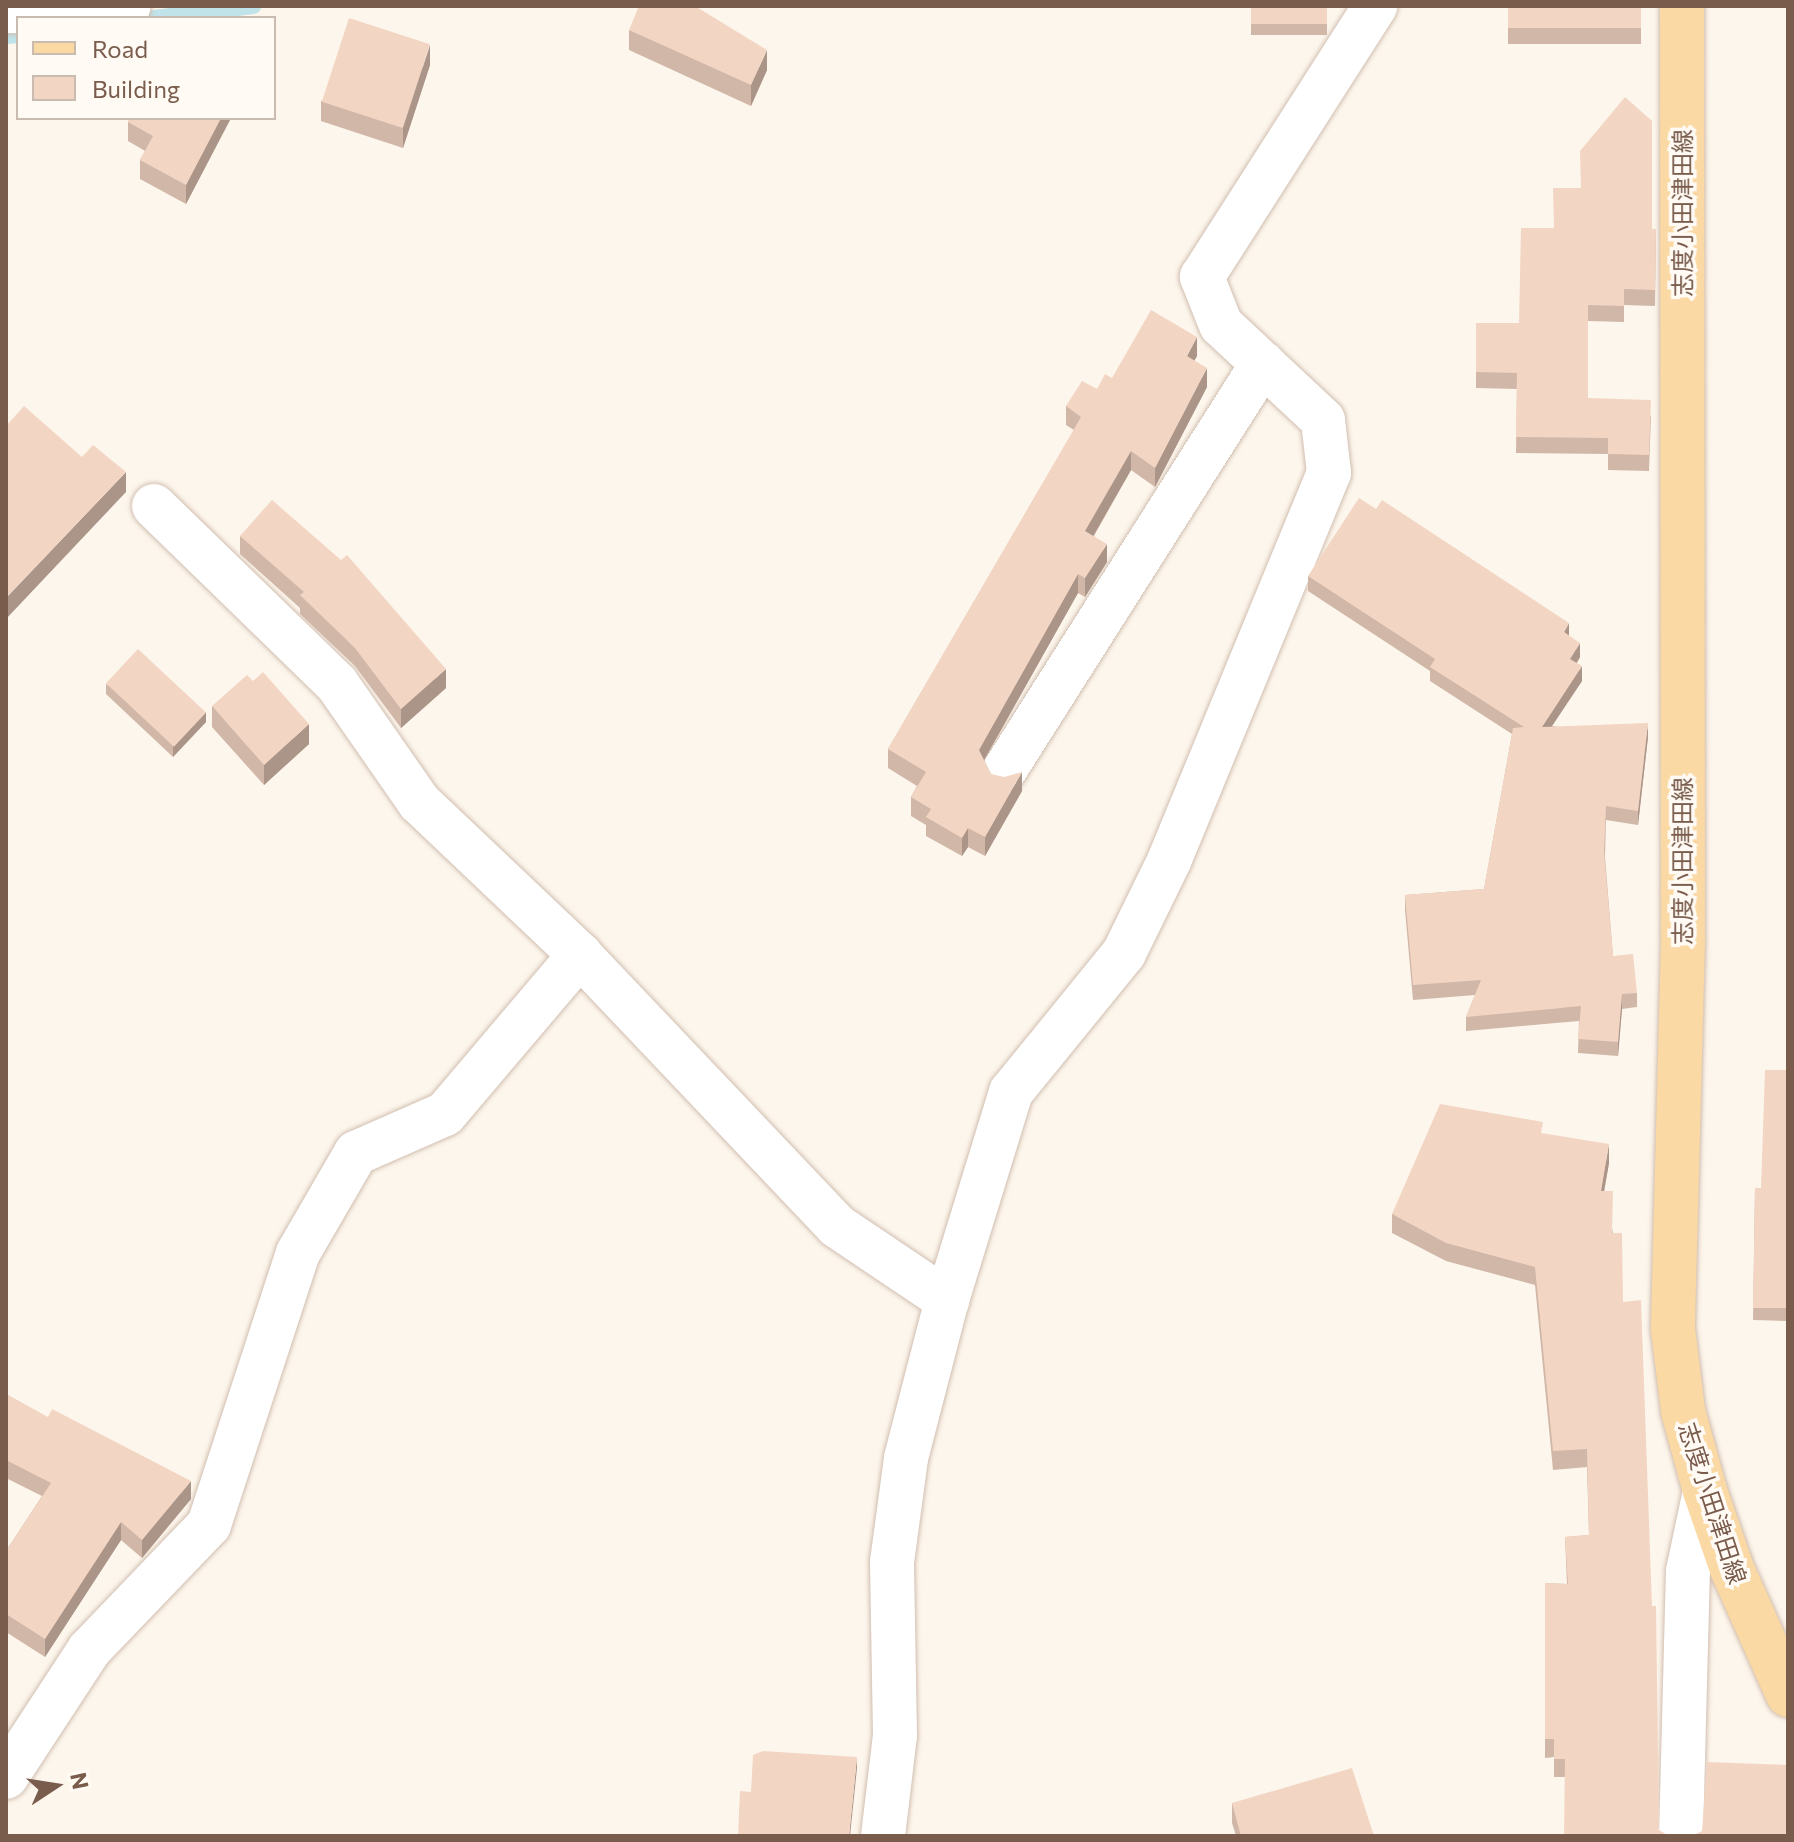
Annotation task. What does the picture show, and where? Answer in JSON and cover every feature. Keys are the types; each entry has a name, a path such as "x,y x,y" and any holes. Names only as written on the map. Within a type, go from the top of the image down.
{"main road":[{"name":"志度小田津田線","path":"1682,6 1683,941 1673,1329 1683,1411 1705,1491 1732,1569 1788,1695"}],"street":[{"path":"6,11 93,12 129,6"},
{"path":"883,1836 895,1736 892,1562 906,1458 947,1300 1011,1092 1124,953 1169,861 1329,473 1323,420 1221,325 1202,277 1375,6"},
{"path":"1004,771 1263,363"},
{"path":"154,506 337,684 419,802 580,955 837,1226 947,1300"},
{"path":"6,1777 89,1650 209,1525 298,1253 356,1153 445,1114 580,955"},
{"path":"1681,1836 1688,1571 1705,1491"}],"building":[{"path":"639,6 695,6 767,50 751,85 629,30"},
{"path":"1251,6 1327,6 1327,24 1251,24"},
{"path":"1508,6 1641,6 1641,28 1508,28"},
{"path":"349,18 430,44 403,128 322,102"},
{"path":"1625,97 1652,121 1655,290 1624,289 1624,306 1588,305 1588,398 1651,400 1649,455 1608,454 1608,438 1516,437 1517,373 1476,372 1476,323 1519,323 1521,228 1554,228 1553,188 1581,188 1580,151"},
{"path":"220,120 186,185 140,160 153,136 128,122"},
{"path":"1151,310 1197,337 1187,356 1207,368 1155,468 1131,451 1085,531 1107,544 1085,578 1078,574 979,750 991,774 1004,777 1022,772 985,837 968,828 962,838 926,817 931,809 911,797 926,772 888,749 1081,417 1066,406 1082,381 1097,389 1105,374 1112,378"},
{"path":"24,406 82,457 93,445 126,472 6,598 6,426"},
{"path":"1359,498 1376,509 1382,500 1569,623 1564,632 1580,643 1570,659 1582,666 1542,727 1648,723 1638,811 1606,806 1604,852 1613,956 1633,954 1637,993 1622,994 1618,1042 1578,1039 1581,1006 1466,1017 1481,980 1413,985 1405,895 1484,889 1513,728 1524,727 1430,667 1435,659 1308,576"},
{"path":"272,500 341,560 347,555 446,669 401,709 355,648 300,595 304,592 240,536"},
{"path":"138,649 206,712 174,747 106,683"},
{"path":"263,672 309,724 264,765 212,706 247,675 253,681"},
{"path":"1765,1070 1788,1070 1788,1308 1753,1308 1755,1188 1761,1188"},
{"path":"1440,1104 1543,1122 1541,1133 1609,1144 1601,1191 1613,1191 1612,1233 1622,1233 1623,1302 1641,1300 1652,1606 1656,1606 1659,1830 1669,1836 1564,1836 1565,1759 1554,1759 1554,1739 1545,1739 1545,1583 1568,1584 1565,1537 1589,1535 1587,1449 1553,1451 1535,1267 1446,1243 1392,1214"},
{"path":"6,1394 48,1417 52,1409 191,1481 142,1540 121,1522 45,1639 6,1614 6,1551 51,1483 6,1460"},
{"path":"763,1751 857,1757 849,1836 738,1836 740,1791 751,1792 753,1755"},
{"path":"1707,1762 1788,1765 1788,1836 1692,1836 1702,1831"},
{"path":"1352,1768 1374,1836 1241,1836 1232,1803"}],"waterway":[{"path":"170,16 253,6"},
{"path":"6,36 16,35"}]}
